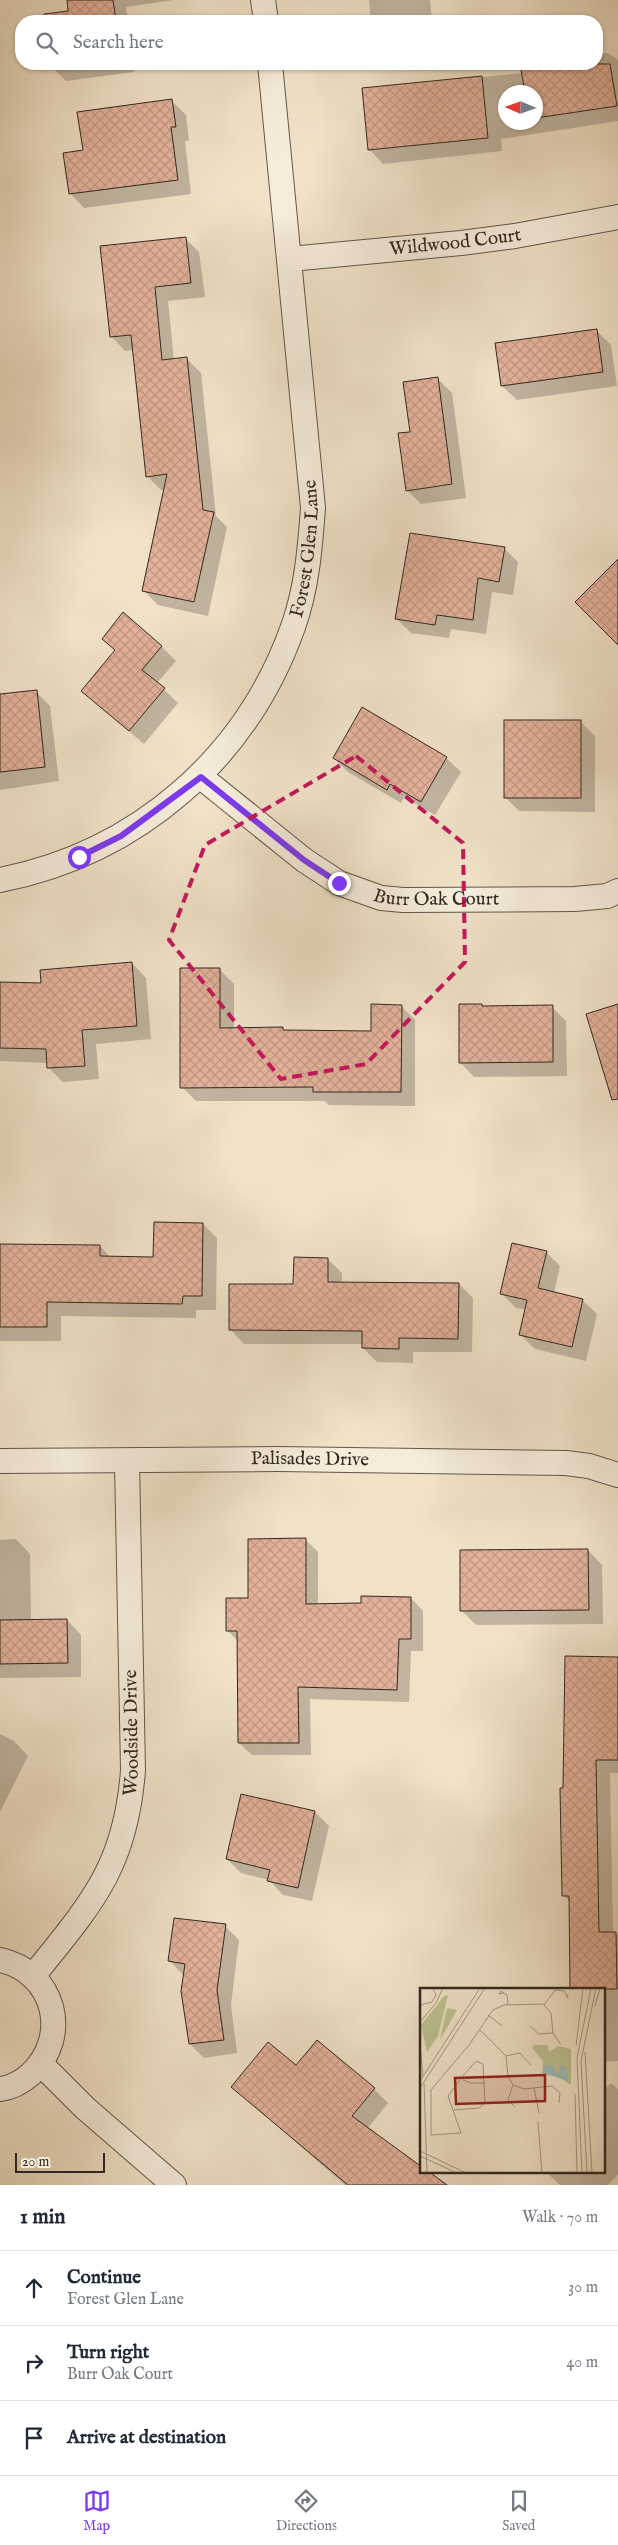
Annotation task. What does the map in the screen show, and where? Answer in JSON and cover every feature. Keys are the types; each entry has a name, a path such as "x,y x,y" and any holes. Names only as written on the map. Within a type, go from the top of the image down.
{"street":[{"path":"263,0 265,15"},
{"name":"Forest Glen Lane","path":"0,880 30,874 79,857 121,836 201,777 238,732 271,681 294,626 308,570 312,498 271,70"},
{"name":"Wildwood Court","path":"290,259 470,242 618,217"},
{"name":"Burr Oak Court","path":"201,777 318,869 339,883 381,898 403,900 575,899 607,896 618,891"},
{"name":"Palisades Drive","path":"0,1461 127,1462 277,1459 566,1463 589,1466 618,1475"},
{"name":"Woodside Drive","path":"33,1976 84,1912 107,1877 118,1852 131,1801 133,1770 127,1462"},
{"path":"0,1960 18,1966 33,1976 52,2009 54,2028 50,2047 41,2064 25,2079 0,2089"},
{"path":"41,2064 85,2108 174,2185"}],"highlighted area":[{"path":"356,756 463,843 465,962 366,1064 281,1079 169,940 205,845"}],"building":[{"path":"67,0 113,0 115,15 44,15 68,11"},
{"path":"603,64 610,64 617,106 543,117 543,85 524,85 521,70 603,70"},
{"path":"482,76 488,138 368,150 362,88"},
{"path":"172,99 176,127 171,127 178,180 69,194 63,153 83,150 77,112"},
{"path":"186,237 191,283 155,287 162,360 187,357 203,510 214,512 194,602 142,591 167,474 146,477 131,335 110,337 100,246"},
{"path":"597,329 603,372 501,386 495,343"},
{"path":"438,377 452,484 406,491 398,433 410,432 403,382"},
{"path":"410,533 505,547 499,582 478,578 473,620 437,615 435,625 395,619"},
{"path":"618,559 618,645 575,602"},
{"path":"123,612 162,646 142,670 165,688 129,731 81,691 115,650 102,639"},
{"path":"37,690 45,767 0,772 0,694"},
{"path":"362,707 447,757 421,802 390,784 387,790 333,758"},
{"path":"504,720 581,720 581,798 504,798"},
{"path":"132,962 137,1026 82,1030 85,1066 47,1068 46,1049 0,1048 0,982 41,983 40,970"},
{"path":"180,968 220,968 220,1028 283,1027 283,1030 371,1031 371,1004 402,1005 401,1092 313,1092 313,1087 180,1088"},
{"path":"459,1004 482,1004 482,1006 553,1005 553,1062 459,1063"},
{"path":"618,1004 618,1099 612,1100 586,1014"},
{"path":"154,1222 203,1223 202,1296 183,1296 182,1304 47,1302 47,1327 0,1327 0,1244 100,1245 100,1256 153,1257"},
{"path":"512,1243 547,1251 538,1288 583,1299 572,1347 519,1335 527,1300 500,1294"},
{"path":"294,1257 328,1258 328,1282 459,1283 458,1339 399,1338 399,1349 362,1348 362,1331 229,1330 229,1284 293,1284"},
{"path":"306,1538 306,1604 361,1603 361,1596 411,1597 411,1639 399,1639 397,1690 298,1687 299,1743 238,1743 237,1631 226,1631 226,1598 248,1598 248,1539"},
{"path":"588,1549 589,1610 460,1611 460,1550"},
{"path":"67,1619 68,1663 0,1664 0,1620"},
{"path":"565,1656 618,1657 618,1760 596,1760 599,1932 616,1932 617,1989 570,1988 569,1896 562,1896 560,1788 563,1788"},
{"path":"241,1794 315,1811 298,1888 267,1881 270,1870 226,1859"},
{"path":"174,1918 226,1924 217,1990 224,2040 189,2044 181,1991 185,1964 168,1961"},
{"path":"317,2040 375,2088 352,2116 420,2166 420,2172 429,2172 447,2185 348,2185 231,2087 268,2042 296,2065"}],"route":[{"path":"79,857 121,836 140,824 201,777 304,860 339,883"}]}
